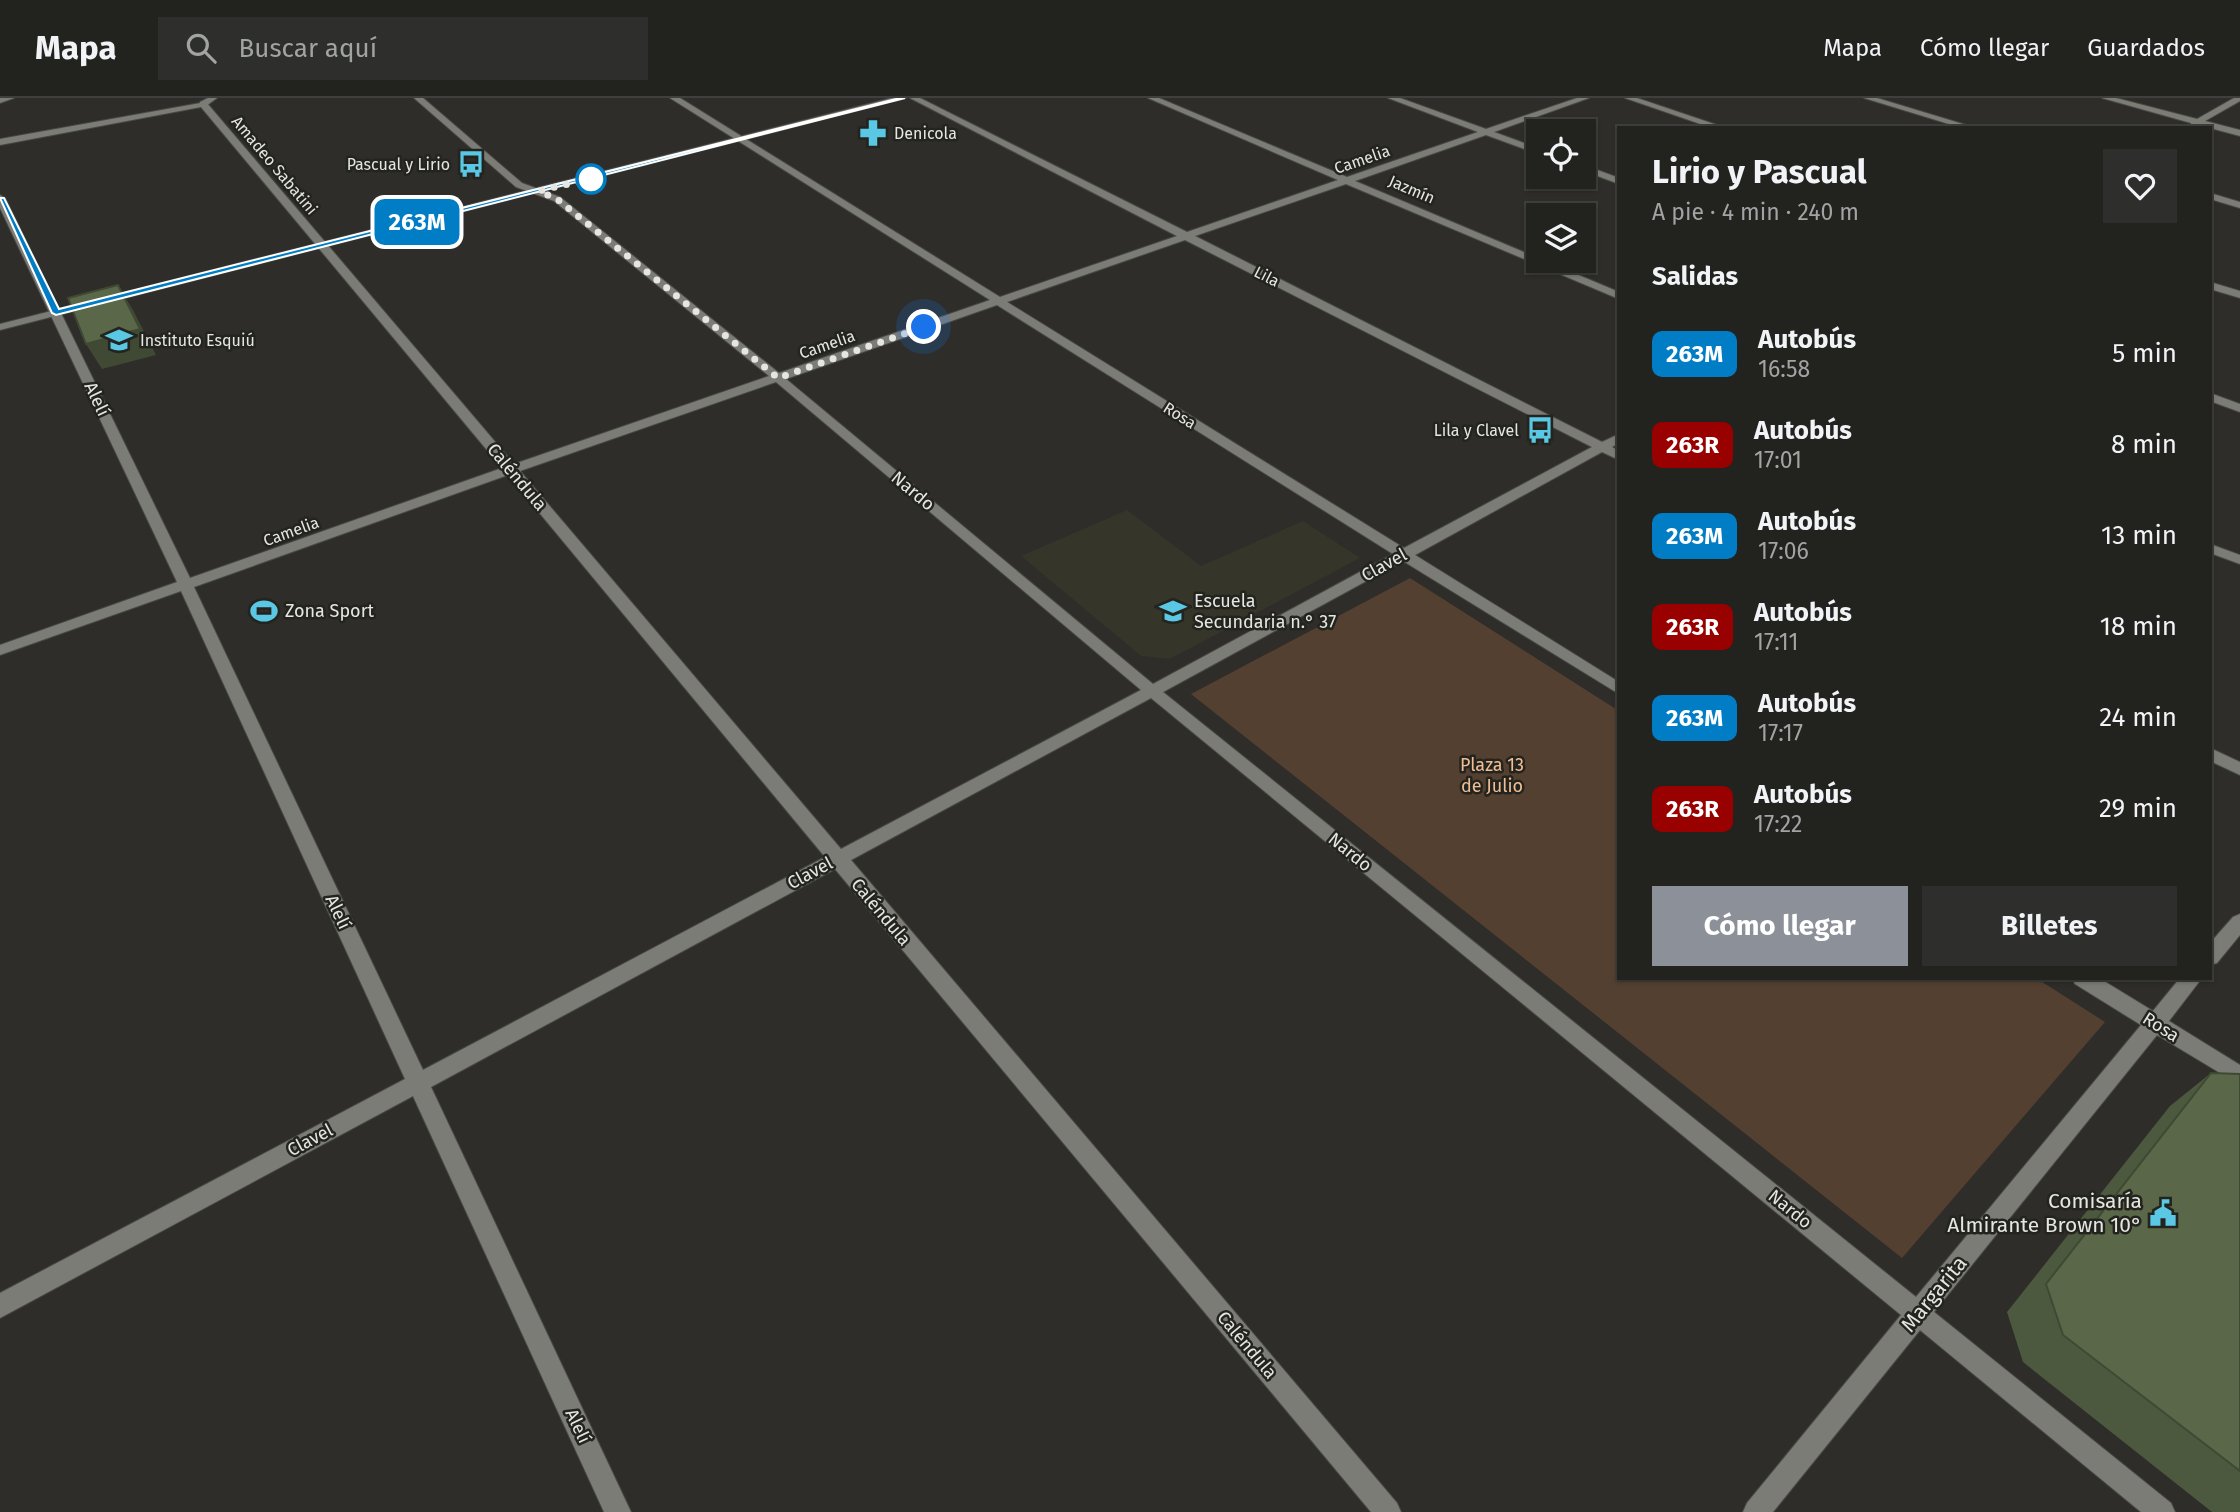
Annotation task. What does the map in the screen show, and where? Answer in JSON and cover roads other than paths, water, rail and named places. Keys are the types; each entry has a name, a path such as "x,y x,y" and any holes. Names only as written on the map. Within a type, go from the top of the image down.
{"street":[{"path":"0,101 10,98"},
{"name":"Nardo","path":"418,98 519,185 557,199 778,378 1153,691 2162,1512"},
{"name":"Rosa","path":"674,98 1617,688"},
{"path":"0,327 902,98"},
{"name":"Lila","path":"914,98 1617,455"},
{"name":"Jazmín","path":"1152,98 1617,295"},
{"path":"1392,98 1526,147"},
{"name":"Camelia","path":"0,650 510,470 1585,98"},
{"path":"1629,98 1716,126"},
{"path":"1868,98 1965,126"},
{"path":"2106,98 2240,133"},
{"path":"2191,126 2240,98"},
{"path":"0,142 203,104"},
{"name":"Amadeo Sabatini","path":"203,104 322,246"},
{"path":"1596,172 1617,180"},
{"path":"2212,197 2240,205"},
{"name":"Alelí","path":"0,198 186,585 618,1512"},
{"name":"Caléndula","path":"322,246 1388,1512"},
{"path":"2212,286 2240,295"},
{"path":"2212,398 2240,408"},
{"name":"Clavel","path":"0,1306 1153,691 1617,439"},
{"path":"2212,549 2240,560"},
{"path":"2212,755 2240,769"},
{"path":"2212,955 2240,922"},
{"name":"Rosa","path":"2085,980 2240,1076"},
{"name":"Margarita","path":"1756,1512 2190,980"}],"lane":[{"path":"203,104 213,98"}],"place":[{"name":"Denicola","path":"873,133"},
{"name":"Pascual y Lirio","path":"471,164"},
{"name":"Instituto Esquiú","path":"119,340"},
{"name":"Lila y Clavel","path":"1540,430"},
{"name":"Zona Sport","path":"264,611"},
{"name":"Escuela Secundaria n.° 37","path":"1173,611"},
{"name":"Comisaría Almirante Brown 10°","path":"2163,1213"}],"park label":[{"name":"Plaza 13 de Julio","path":"1492,775"}]}
